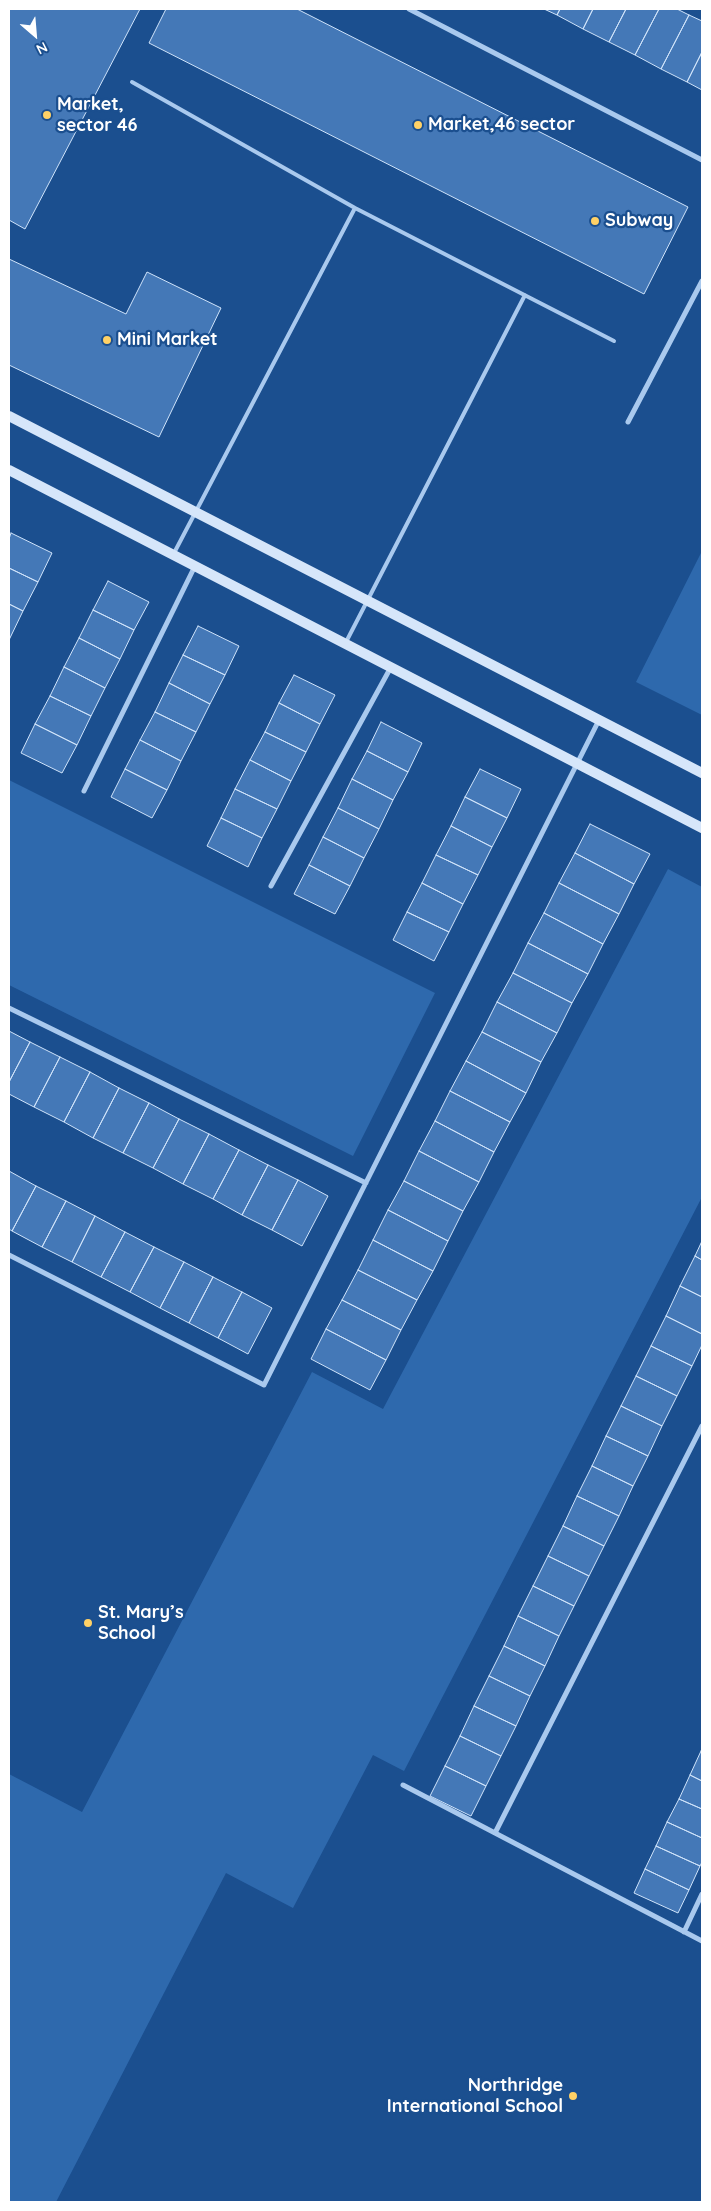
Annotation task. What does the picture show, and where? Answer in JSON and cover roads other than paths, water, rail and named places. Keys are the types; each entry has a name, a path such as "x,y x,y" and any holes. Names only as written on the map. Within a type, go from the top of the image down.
{"street":[{"path":"409,9 702,160"},
{"path":"628,422 702,280"},
{"path":"10,418 702,773"},
{"path":"9,470 702,828"},
{"path":"84,791 195,566"},
{"path":"271,886 391,667"},
{"path":"9,1255 264,1385 599,720"},
{"path":"9,1008 366,1183"},
{"path":"495,1833 702,1426"},
{"path":"402,1786 702,1941"},
{"path":"684,1932 702,1894"}],"lane":[{"path":"132,82 355,208 614,341"},
{"path":"173,555 355,208"},
{"path":"345,644 526,296"}],"place":[{"name":"Market, sector 46","path":"47,115"},
{"name":"Market,46 sector","path":"418,125"},
{"name":"Subway","path":"595,221"},
{"name":"Mini Market","path":"107,340"},
{"name":"St. Mary’s School","path":"88,1623"},
{"name":"Northridge International School","path":"573,2096"}]}
